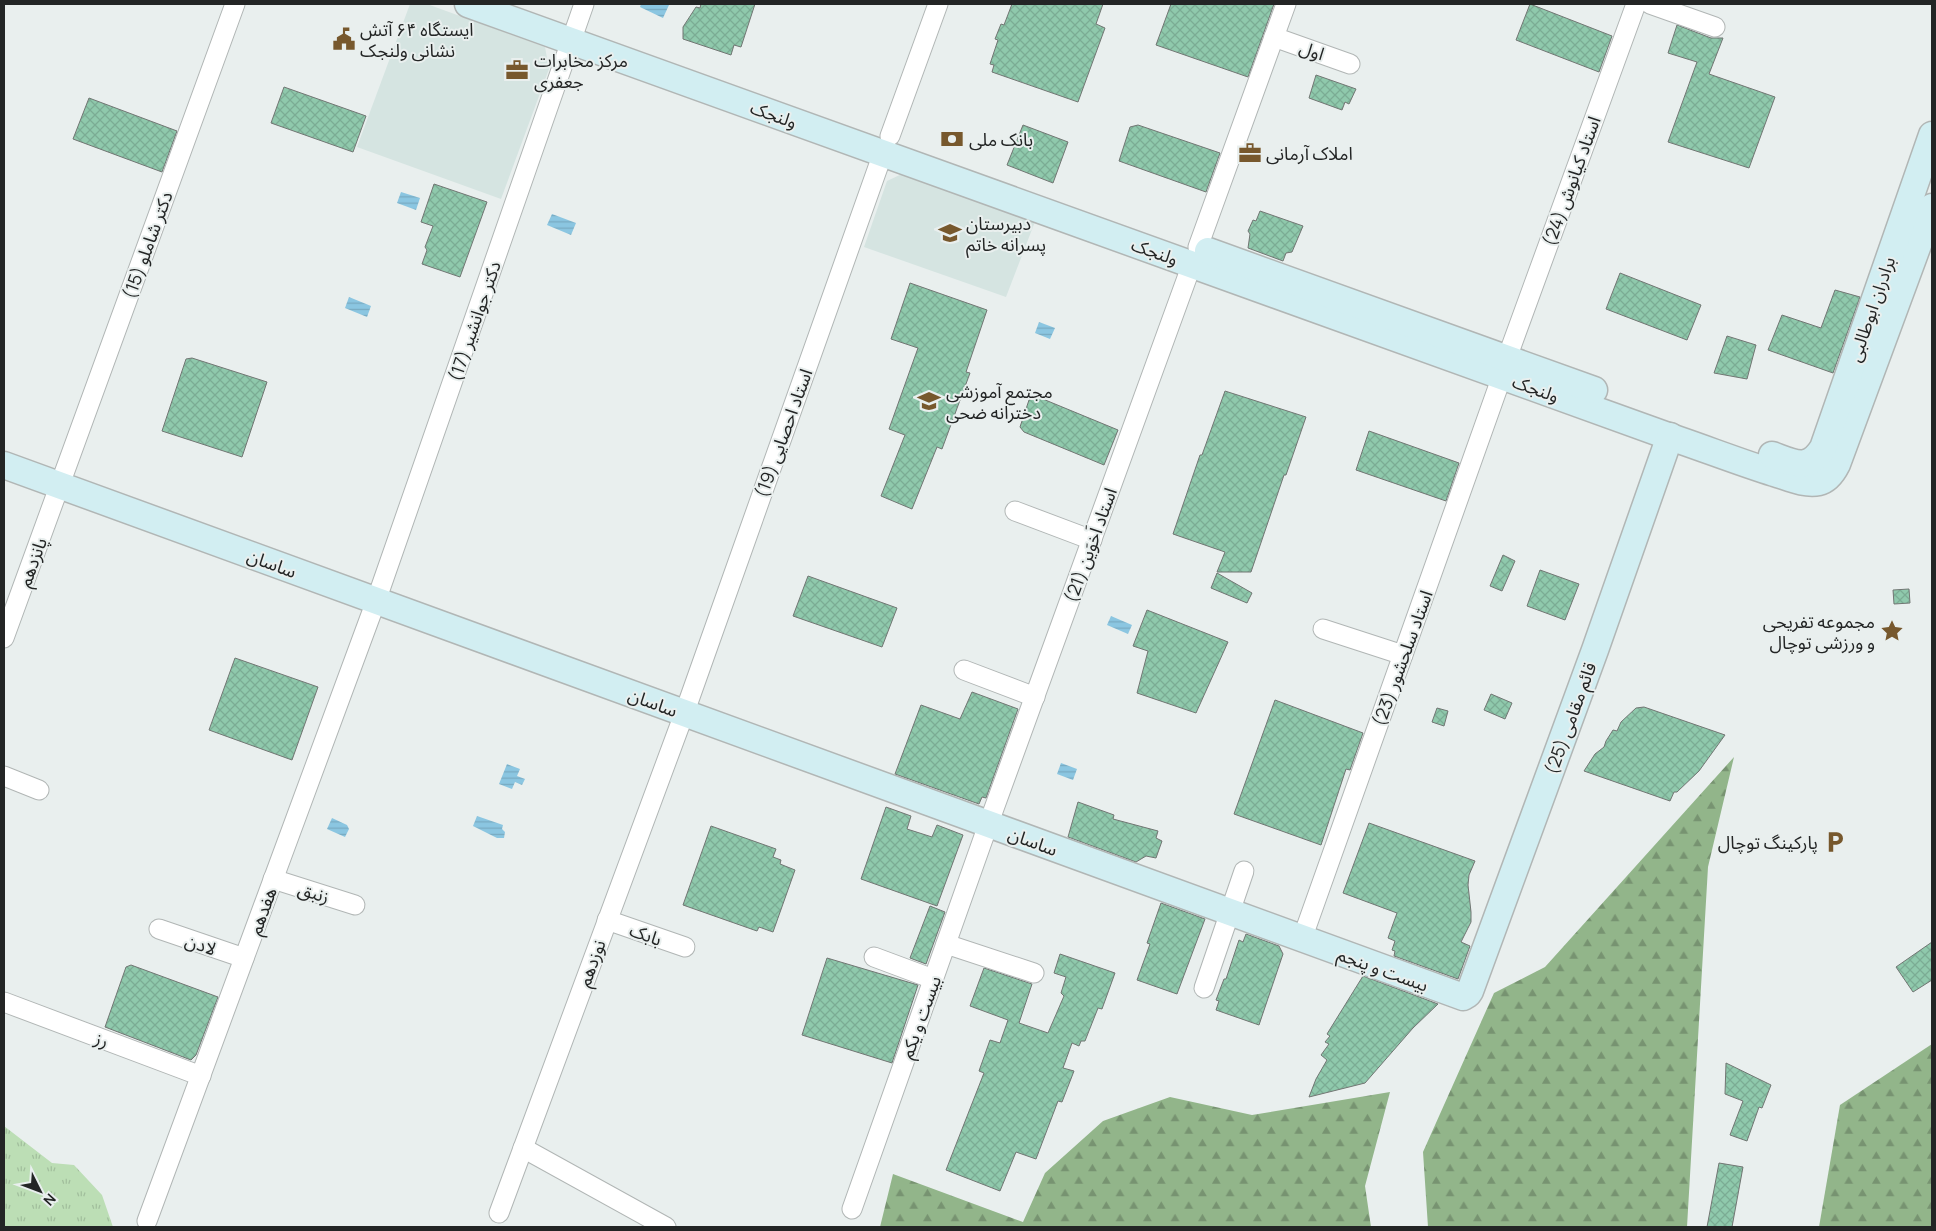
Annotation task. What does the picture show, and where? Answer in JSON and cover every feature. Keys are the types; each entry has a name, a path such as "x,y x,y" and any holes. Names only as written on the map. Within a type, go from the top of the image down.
{"main road":[{"name":"ولنجک","path":"468,4 577,23"},
{"name":"ولنجک","path":"520,4 577,23 886,145 1504,367 1792,463"},
{"name":"برادران ابوطالبی","path":"1792,463 1806,464 1816,459 1823,448 1932,135"},
{"name":"برادران ابوطالبی","path":"1837,464 1932,207"},
{"name":"ولنجک","path":"1504,367 1670,436 1749,465 1805,482 1820,482 1832,473 1837,464"},
{"name":"قائم مقامی (25)","path":"1465,996 1470,992 1595,650 1670,436"},
{"name":"ساسان","path":"4,465 1302,940"},
{"name":"بیست و پنجم","path":"1302,940 1459,997 1465,996"}],"street":[{"name":"دکتر شاملو (15)","path":"60,486 234,4"},
{"name":"استاد احصایی (19)","path":"684,714 938,4"},
{"name":"استاد اَخوَين (21)","path":"988,825 1286,4"},
{"name":"استاد کیانوش (24)","path":"1504,367 1636,4"},
{"path":"1650,4 1716,27"},
{"name":"دکتر جوانشیر (17)","path":"376,601 577,23"},
{"name":"اول","path":"1274,37 1350,64"},
{"name":"استاد سلحشور (23)","path":"1302,940 1504,367"},
{"name":"پانزدهم","path":"4,638 60,486"},
{"path":"1015,511 1092,540"},
{"name":"هفدهم","path":"148,1221 376,601"},
{"path":"1323,628 1402,655"},
{"path":"964,670 1035,697"},
{"name":"نوزدهم","path":"499,1213 684,714"},
{"path":"4,776 39,790"},
{"name":"بیست و یکم","path":"852,1209 988,825"},
{"path":"1204,988 1244,872"},
{"name":"زنبق","path":"273,879 355,905"},
{"name":"بابک","path":"607,920 685,948"},
{"name":"لادن","path":"159,929 244,958"},
{"path":"946,944 1034,973"},
{"path":"874,957 934,979"},
{"name":"رز","path":"4,1002 201,1076"},
{"path":"523,1148 666,1227"}],"shaded area":[{"name":"مرکز مخابرات جعفری","path":"410,4 427,4 545,47 549,69 501,199 357,147"},
{"name":"دبیرستان پسرانه خاتم","path":"904,173 1036,219 1006,297 864,247 887,181"}],"green space":[{"path":"1734,757 1708,867 1687,1227 1428,1227 1423,1152 1494,993 1545,967"},
{"path":"1932,1044 1932,1227 1819,1227 1840,1105"},
{"path":"1390,1092 1365,1186 1371,1227 880,1227 893,1174 1023,1222 1045,1173 1103,1121 1170,1097 1252,1115"},
{"path":"4,1126 52,1163 74,1165 102,1195 113,1227 4,1227"}],"water":[{"path":"641,4 669,5 663,18 640,7"},
{"path":"401,192 420,198 416,210 397,203"},
{"path":"552,214 576,223 571,235 547,225"},
{"path":"349,297 371,306 367,317 345,308"},
{"path":"1039,322 1055,328 1050,339 1035,333"},
{"path":"1111,616 1132,625 1128,634 1107,625"},
{"path":"1061,763 1077,769 1073,780 1057,774"},
{"path":"507,764 520,769 517,776 525,779 522,785 515,782 512,789 499,784"},
{"path":"477,816 503,825 504,838 497,838 473,826"},
{"path":"332,818 347,825 349,829 345,837 327,829"}],"building":[{"path":"701,4 755,4 741,47 734,45 731,55 683,39 683,27 696,7 700,8"},
{"path":"1012,4 1103,4 1096,24 1105,28 1078,102 992,72 994,65 990,64 998,40 995,39 1001,24 1004,25"},
{"path":"1171,4 1274,4 1248,77 1156,45"},
{"path":"1530,4 1612,36 1599,72 1516,40"},
{"path":"1677,25 1711,38 1723,38 1709,74 1775,97 1749,168 1668,142 1697,62 1668,53"},
{"path":"1316,75 1356,89 1349,104 1345,102 1342,110 1309,98"},
{"path":"284,87 366,116 353,152 271,123"},
{"path":"89,98 177,131 162,172 73,139"},
{"path":"1023,125 1068,142 1053,183 1007,165"},
{"path":"1138,125 1220,153 1206,192 1119,161 1130,127"},
{"path":"434,184 487,202 460,277 422,264 427,250 425,247 433,226 421,222"},
{"path":"1260,211 1303,226 1292,252 1286,253 1283,261 1248,248 1250,234 1248,231 1253,220 1256,221"},
{"path":"1620,273 1701,305 1687,340 1606,309"},
{"path":"910,283 987,310 966,372 970,373 942,449 937,447 912,509 881,496 905,435 889,429 918,348 891,339"},
{"path":"1835,290 1860,297 1833,373 1768,350 1782,315 1821,328"},
{"path":"1727,336 1756,345 1747,379 1714,373"},
{"path":"192,358 267,382 242,457 162,431 186,359"},
{"path":"1225,391 1306,417 1251,572 1217,572 1225,552 1173,534 1200,455 1202,455"},
{"path":"1038,397 1118,430 1104,465 1024,432 1020,427 1029,400"},
{"path":"1369,431 1459,463 1446,501 1356,470"},
{"path":"1503,555 1515,561 1502,591 1490,586"},
{"path":"1540,570 1579,584 1565,620 1527,606"},
{"path":"1217,573 1252,593 1247,603 1211,588"},
{"path":"808,576 897,608 882,647 793,616"},
{"path":"1909,589 1910,603 1894,604 1893,590"},
{"path":"1147,610 1228,642 1196,713 1137,693 1148,651 1133,646"},
{"path":"235,658 318,687 292,760 209,730"},
{"path":"972,692 1018,709 986,798 982,797 979,804 895,774 921,705 960,719"},
{"path":"1491,694 1512,703 1505,719 1484,710"},
{"path":"1275,700 1363,733 1350,770 1346,769 1321,845 1234,814"},
{"path":"1644,707 1725,735 1699,771 1677,792 1674,792 1670,801 1584,771 1595,754 1604,747 1613,730 1617,731 1621,722 1636,708"},
{"path":"1437,708 1448,711 1444,726 1432,722"},
{"path":"1078,802 1114,815 1113,819 1158,831 1156,838 1162,841 1156,858 1146,856 1136,862 1068,837"},
{"path":"886,807 911,816 907,829 932,837 937,825 963,835 937,906 861,879"},
{"path":"1369,823 1475,861 1469,875 1468,885 1471,922 1461,942 1470,946 1458,979 1394,956 1395,951 1392,950 1395,941 1388,938 1397,913 1343,893"},
{"path":"711,826 776,849 773,857 781,860 780,864 795,870 773,932 759,927 757,931 683,905"},
{"path":"1161,903 1205,919 1177,994 1137,980 1150,944 1147,943"},
{"path":"930,906 945,912 926,964 910,958"},
{"path":"1246,934 1279,946 1283,954 1259,1025 1216,1010 1219,1001 1216,1000 1224,979 1226,979 1239,940 1243,942"},
{"path":"1932,942 1932,980 1913,992 1896,967"},
{"path":"1060,954 1115,973 1102,1009 1098,1008 1085,1041 1081,1041 1079,1046 1072,1043 1063,1068 1074,1071 1062,1102 1058,1101 1036,1159 1016,1152 1000,1191 946,1170 984,1073 979,1071 990,1040 1000,1043 1008,1020 970,1006 984,968 1032,984 1019,1023 1048,1033 1064,996 1061,993 1066,977 1054,973"},
{"path":"827,958 918,985 892,1063 802,1035"},
{"path":"131,965 218,997 196,1055 191,1060 105,1027 126,967"},
{"path":"1363,976 1438,1004 1413,1028 1365,1083 1309,1097 1316,1079 1327,1060 1321,1055 1329,1044 1325,1042 1330,1036 1327,1034"},
{"path":"1726,1063 1771,1085 1762,1108 1759,1107 1747,1141 1730,1135 1743,1101 1725,1094"},
{"path":"1719,1163 1743,1167 1732,1227 1707,1227"}],"place":[{"name":"ایستگاه ۶۴ آتش نشانی ولنجک","path":"344,39"},
{"name":"مرکز مخابرات جعفری","path":"517,70"},
{"name":"بانک ملی","path":"952,139"},
{"name":"املاک آرمانی","path":"1250,153"},
{"name":"دبیرستان پسرانه خاتم","path":"950,233"},
{"name":"مجتمع آموزشی دخترانه ضحی","path":"929,401"},
{"name":"مجموعه تفریحی و ورزشی توچال","path":"1892,631"},
{"name":"پارکینگ توچال","path":"1835,842"}]}
